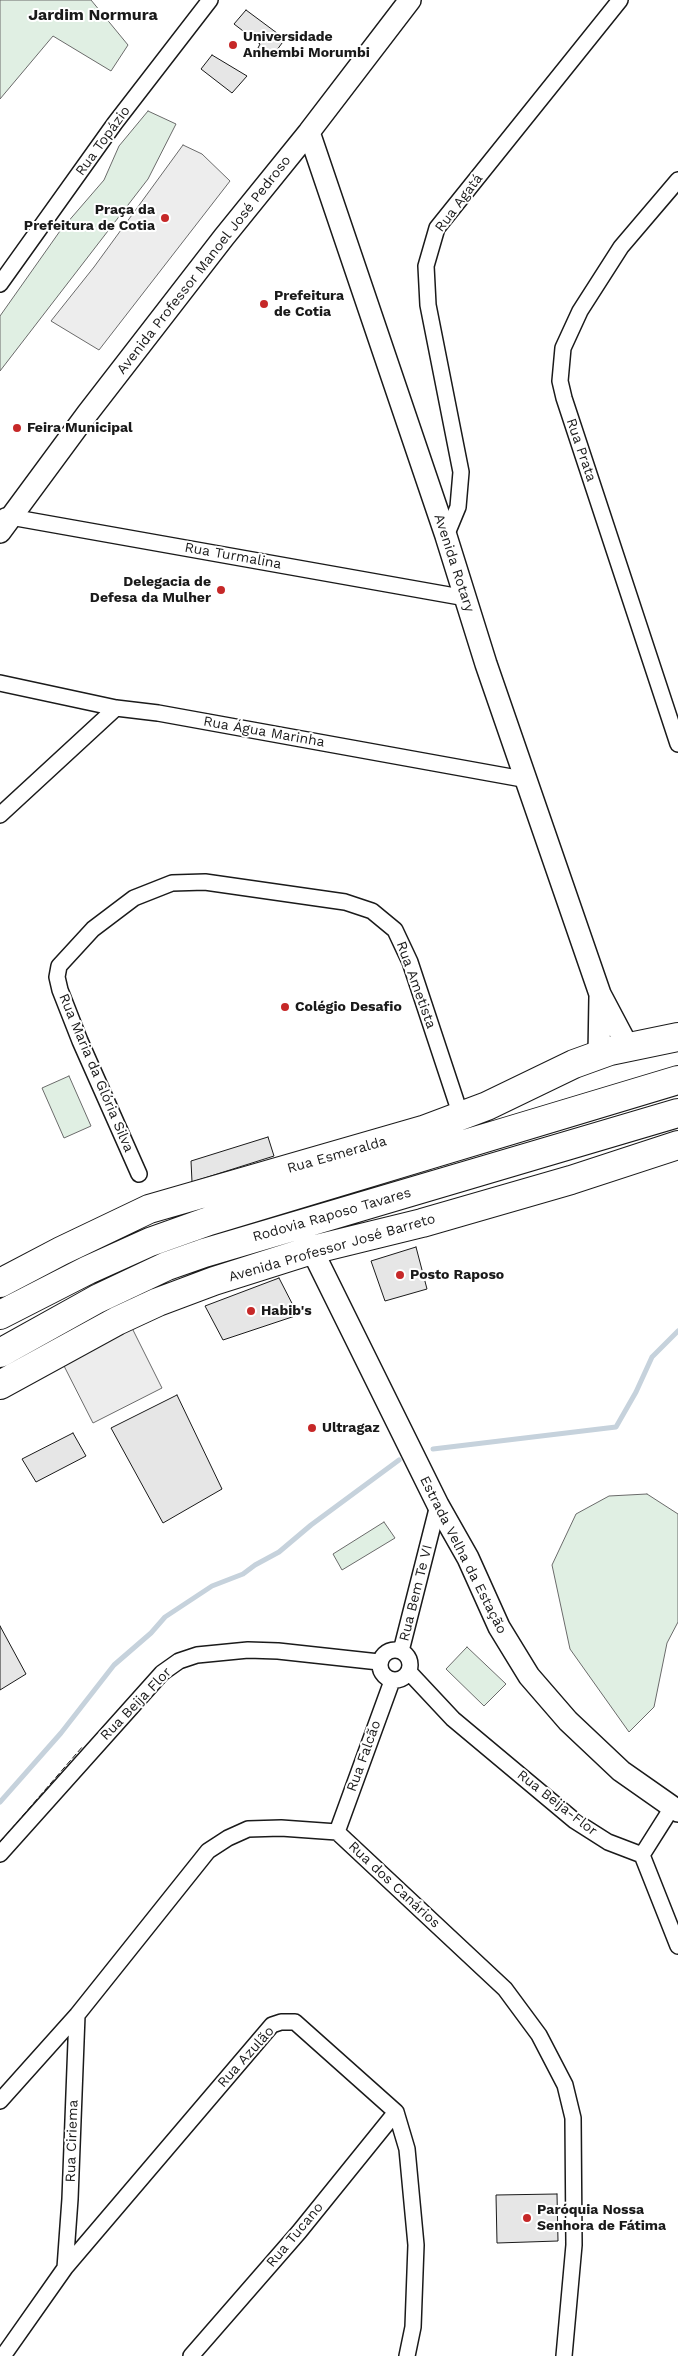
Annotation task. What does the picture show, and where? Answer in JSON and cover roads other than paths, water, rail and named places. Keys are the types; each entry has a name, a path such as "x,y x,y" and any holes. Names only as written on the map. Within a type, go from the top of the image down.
{"highway":[{"name":"Rua Esmeralda","path":"0,1283 61,1251 150,1209 423,1130 487,1106 574,1064 628,1047 678,1038"},
{"name":"Rodovia Raposo Tavares","path":"0,1315 88,1270 150,1242 208,1221 678,1080"},
{"name":"Rodovia Raposo Tavares","path":"0,1353 97,1299 167,1266 204,1252 678,1112"},
{"path":"312,1250 386,1214 506,1174 678,1121"},
{"name":"Avenida Professor José Barreto","path":"0,1385 66,1348 158,1302 222,1278 312,1250 431,1220 580,1177 678,1145"}],"street":[{"name":"Rua Topázio","path":"0,284 115,123 210,0"},
{"name":"Avenida Professor Manoel José Pedroso","path":"4,521 410,0"},
{"name":"Rua Agatá","path":"446,536 458,507 461,472 428,305 426,266 436,228 620,0"},
{"name":"Avenida Rotary","path":"309,132 446,536 486,664 528,780 600,994 628,1047"},
{"name":"Rua Prata","path":"678,180 620,247 580,312 562,348 560,381 678,744"},
{"name":"Rua Turmalina","path":"4,521 466,598"},
{"name":"Rua Água Marinha","path":"0,683 116,708 158,713 528,780"},
{"path":"0,815 116,708"},
{"name":"Rua Ametista","path":"204,882 345,902 372,911 395,930 410,962 461,1116"},
{"name":"Rua Maria da Glória Silva","path":"139,1174 60,990 57,977 59,966 93,929 134,898 172,883 204,882"},
{"name":"Avenida Rotary","path":"599,1056 600,994"},
{"name":"Estrada Velha da Estação","path":"312,1250 438,1505 468,1558 499,1627 529,1676 568,1721 621,1771 676,1808"},
{"name":"Rua Bem Te VI","path":"401,1651 438,1505"},
{"name":"Rua Beija Flor","path":"0,1854 162,1674 180,1662 197,1655 248,1650 278,1651 379,1662"},
{"path":"388,1651 401,1651 409,1660 409,1672 405,1677 392,1681 384,1677 380,1670 379,1662 388,1651"},
{"name":"Rua Beija-Flor","path":"409,1672 453,1719 575,1821 608,1842 642,1855"},
{"name":"Rua Falcão","path":"336,1832 392,1681"},
{"path":"676,1808 642,1855 678,1946"},
{"name":"Rua dos Canários","path":"0,2102 77,2015 208,1851 228,1838 248,1829 280,1828 336,1832 505,1989 539,2035 565,2085 573,2118 574,2245 564,2356"},
{"name":"Rua Ciriema","path":"65,2268 70,2199 77,2015"},
{"name":"Rua Azulão","path":"3,2356 65,2268 272,2025 281,2022 295,2022 396,2112"},
{"path":"396,2112 407,2149 416,2245 413,2327 408,2356"},
{"name":"Rua Tucano","path":"191,2356 298,2232 396,2112"}],"waterway":[{"path":"433,1449 616,1427 636,1392 652,1357 678,1331"},
{"path":"0,1802 61,1733 114,1665 151,1633 165,1617 212,1586 243,1574 279,1552 311,1525 399,1460"}],"place":[{"name":"Universidade Anhembi Morumbi","path":"233,45"},
{"name":"Praça da Prefeitura de Cotia","path":"165,218"},
{"name":"Prefeitura de Cotia","path":"264,304"},
{"name":"Feira Municipal","path":"17,428"},
{"name":"Delegacia de Defesa da Mulher","path":"221,590"},
{"name":"Colégio Desafio","path":"285,1007"},
{"name":"Posto Raposo","path":"400,1275"},
{"name":"Habib's","path":"251,1311"},
{"name":"Ultragaz","path":"312,1428"},
{"name":"Paróquia Nossa Senhora de Fátima","path":"527,2218"}],"district":[{"name":"Jardim Normura","path":"93,15"}]}
